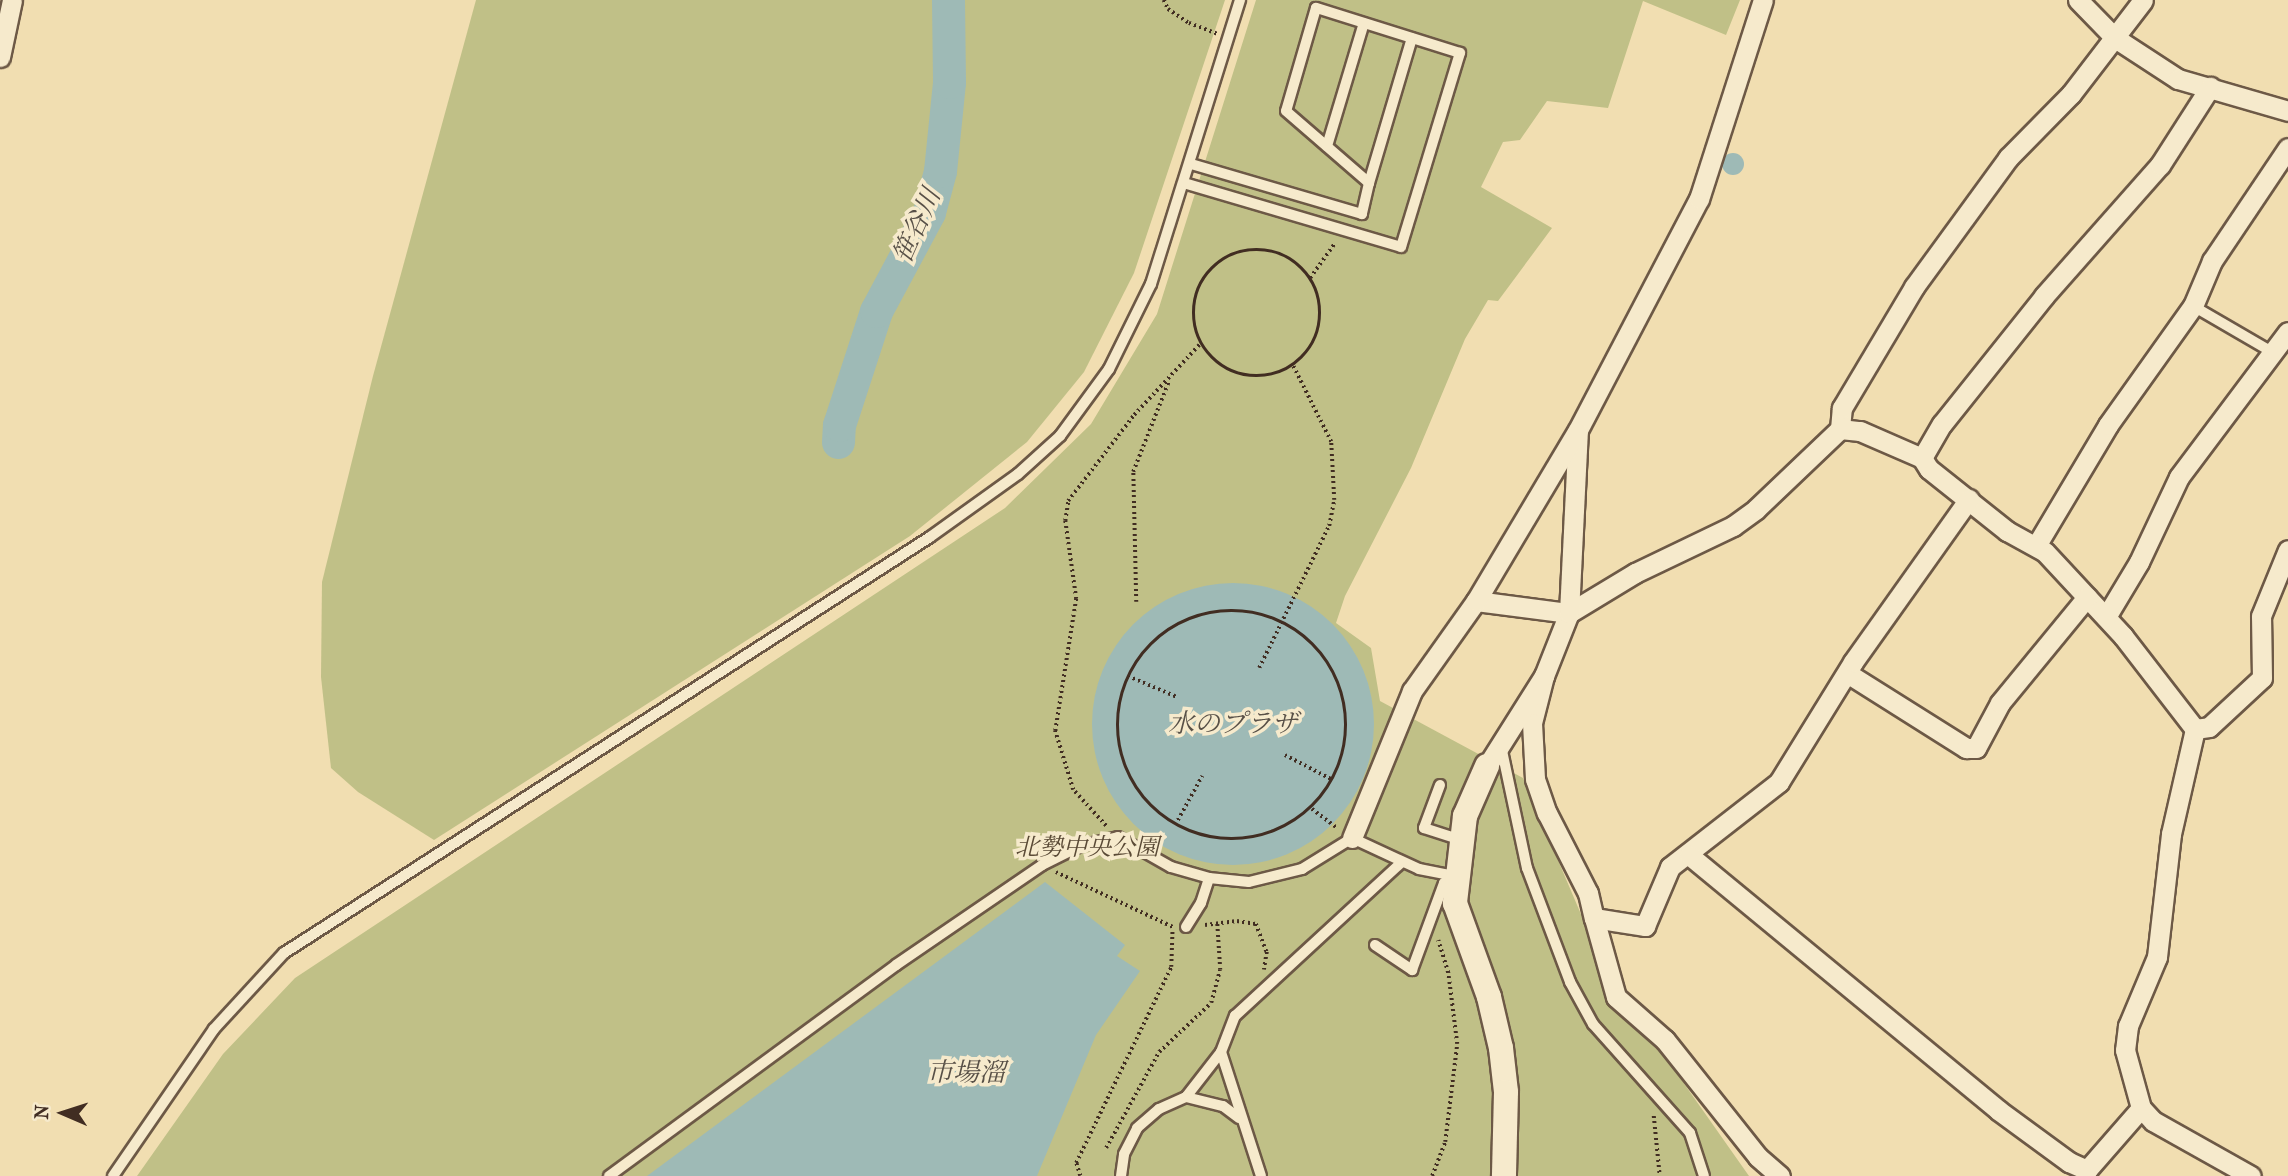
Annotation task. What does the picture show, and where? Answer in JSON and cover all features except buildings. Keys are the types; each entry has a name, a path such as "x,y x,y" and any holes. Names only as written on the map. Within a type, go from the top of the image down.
{"street":[{"path":"0,57 12,0"},
{"path":"1352,838 1412,691 1476,601 1578,429 1699,199 1763,0"},
{"path":"2078,0 2115,38 2178,79 2288,111"},
{"path":"1476,601 1569,613 1635,573 1733,526 1840,429 1842,408 1914,287 2008,158 2071,94 2143,0"},
{"path":"1922,458 1942,424 2044,296 2160,165 2210,87"},
{"path":"2036,546 2108,425 2193,306 2212,261 2288,148"},
{"path":"2106,617 2139,562 2179,477 2288,333"},
{"path":"1578,429 1569,613 1544,676 1532,723 1535,779 1588,893 1616,997 1665,1040 1758,1157 1780,1176"},
{"path":"1840,429 1860,431 1922,458 1929,469 2007,531 2036,546 2106,617 2195,729"},
{"path":"1594,918 1645,926 1670,867 1689,855 1779,782 1847,673 1969,499"},
{"path":"2195,729 2209,727 2262,678 2261,615 2288,550"},
{"path":"1847,673 1966,748 1976,748 2000,703 2087,597"},
{"path":"1504,1176 1506,1092 1501,1048 1489,997 1455,903 1455,876 1465,816 1487,766 1544,676"},
{"path":"2195,729 2171,834 2157,957 2125,1038 2141,1108 2153,1121 2252,1176"},
{"path":"1689,855 1998,1110 2069,1162 2087,1170 2141,1108"}],"lane":[{"path":"113,1176 214,1029 284,953 930,537 1018,474 1060,436 1109,369 1151,284 1191,164 1240,0"},
{"path":"1184,183 1401,247 1460,53 1316,8 1286,111 1369,183"},
{"path":"1327,146 1364,23"},
{"path":"1191,164 1362,214 1412,38"},
{"path":"2193,306 2272,352"},
{"path":"1500,743 1527,868 1570,982 1593,1024 1690,1133 1704,1176"},
{"path":"1440,785 1424,828 1462,840"},
{"path":"609,1176 896,965 1042,865 1080,846 1118,837 1171,867 1209,878 1249,882 1276,878 1331,853 1352,838 1402,862 1455,876"},
{"path":"1121,1176 1124,1154 1137,1128 1159,1109 1186,1097 1221,1052 1235,1016 1402,862"},
{"path":"1375,945 1412,970 1444,883 1455,876"},
{"path":"1186,927 1201,903 1209,878"},
{"path":"1221,1052 1239,1118 1261,1176"},
{"path":"1186,1097 1223,1106 1239,1118"}],"path":[{"path":"1164,0 1168,9 1189,23 1229,39"},
{"path":"1310,278 1336,241"},
{"path":"1274,251 1293,260 1310,278 1321,313 1318,333 1293,366 1273,375 1242,374 1214,360 1201,343 1194,323 1194,302 1208,273 1233,254 1274,251"},
{"path":"1118,837 1073,790 1061,764 1055,731 1076,599 1065,520 1068,501 1134,415 1169,381 1201,343"},
{"path":"1258,668 1329,526 1336,475 1331,442 1293,366"},
{"path":"1136,602 1133,472 1169,381"},
{"path":"1251,611 1282,622 1316,646 1331,663 1339,684 1343,735 1334,780 1312,809 1259,838 1215,838 1175,825 1139,794 1122,756 1118,713 1128,676 1156,640 1176,625 1200,616 1251,611"},
{"path":"1128,676 1177,697"},
{"path":"1285,755 1334,780"},
{"path":"1175,825 1202,776"},
{"path":"1312,809 1352,838"},
{"path":"1042,865 1172,927 1217,923 1256,925 1263,935 1264,968 1252,1000"},
{"path":"1431,918 1448,973 1457,1044 1445,1142 1432,1176"},
{"path":"1106,1148 1159,1052 1211,1003 1220,970 1217,923"},
{"path":"1080,1176 1076,1164 1171,967 1172,927"},
{"path":"1648,1086 1658,1132 1660,1176"}],"green space":[{"path":"476,0 1225,0 1134,273 1084,372 1027,442 910,536 434,840 358,792 331,768 321,677 322,582 373,376"},
{"name":"北勢中央公園","path":"1256,0 1740,0 1726,35 1643,1 1608,108 1547,101 1520,140 1503,142 1481,187 1552,228 1498,301 1488,300 1465,339 1411,468 1345,596 1336,623 1371,648 1380,701 1523,778 1583,919 1659,1048 1749,1176 137,1176 223,1054 295,978 1005,508 1091,424 1157,314"}],"water":[{"path":"1733,153 1741,156 1744,164 1741,172 1733,175 1725,172 1722,164 1725,156"},
{"name":"水のプラザ","path":"1247,583 1261,585 1300,599 1333,624 1351,645 1364,670 1372,696 1372,752 1364,778 1351,803 1333,824 1312,842 1287,855 1261,863 1219,865 1205,863 1166,849 1143,833 1124,814 1108,791 1094,752 1092,710 1094,696 1108,657 1124,634 1143,615 1166,599 1205,585"},
{"name":"市場溜","path":"1045,882 1125,945 1117,956 1140,971 1096,1035 1037,1176 647,1176"}],"waterway":[{"name":"笹谷川","path":"838,442 839,425 876,311 929,212 940,171 949,82 948,0"}]}
